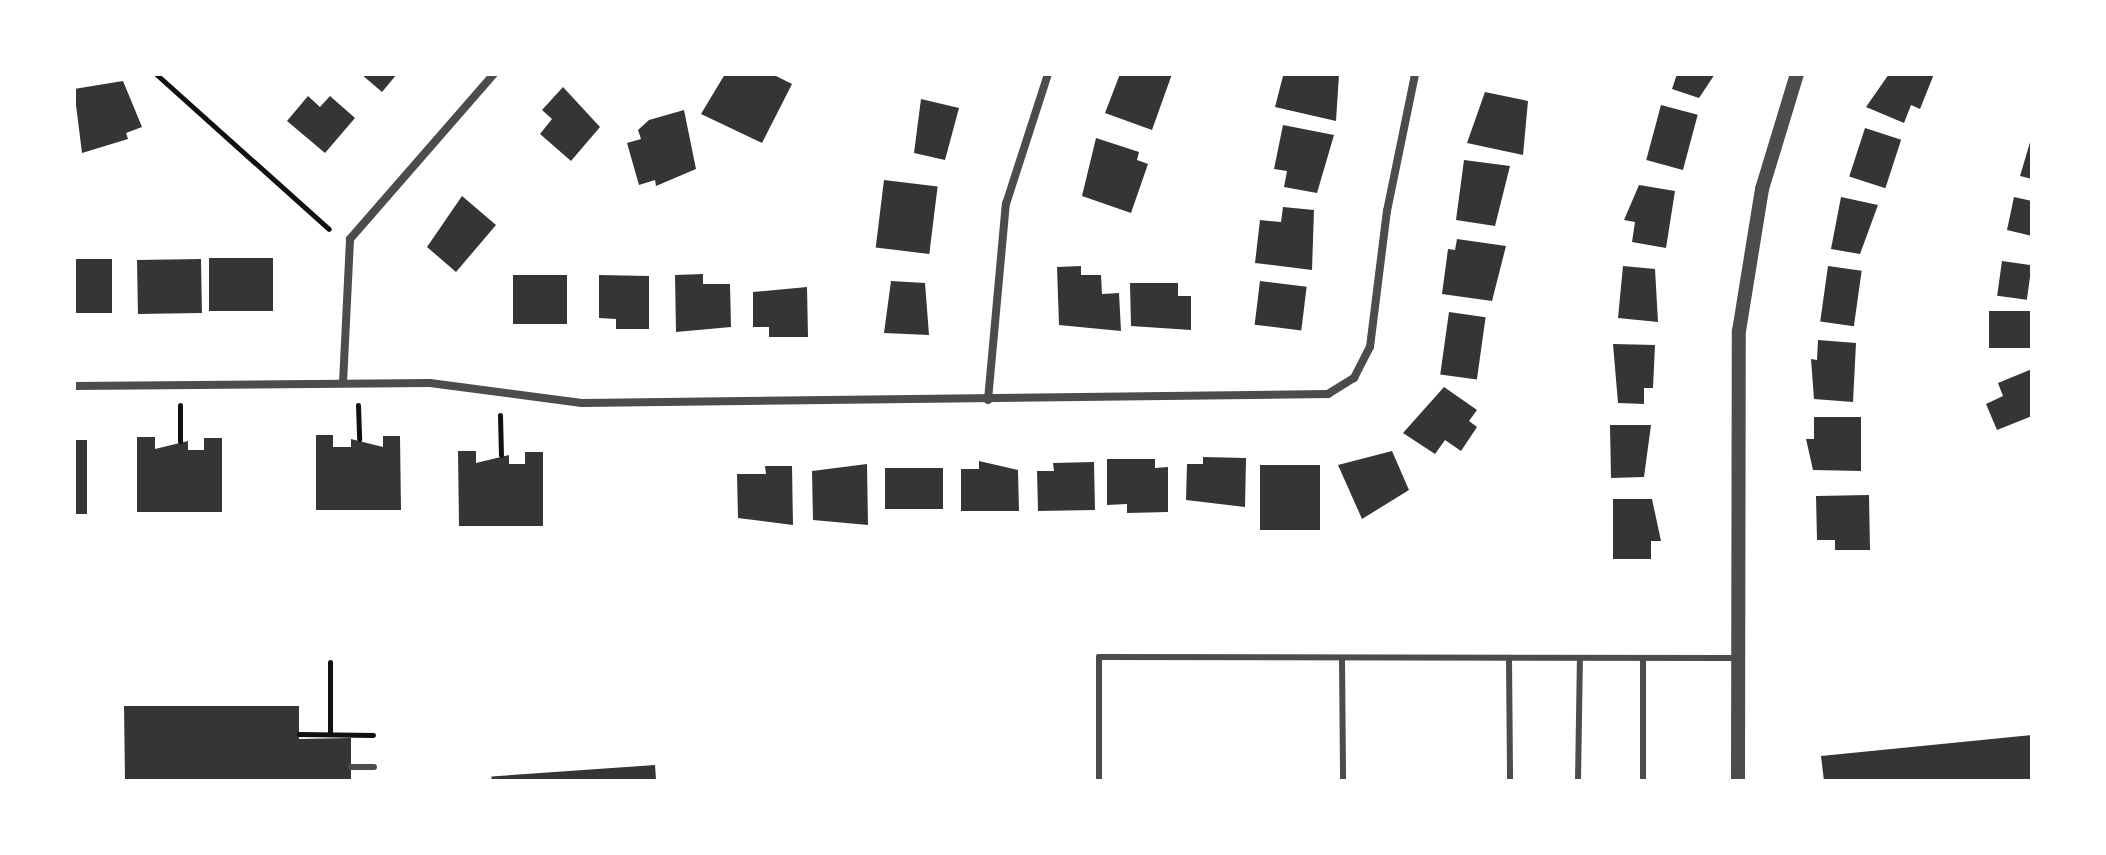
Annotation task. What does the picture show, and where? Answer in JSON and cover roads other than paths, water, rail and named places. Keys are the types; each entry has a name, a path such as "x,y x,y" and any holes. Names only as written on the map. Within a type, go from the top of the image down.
{"street":[{"path":"343,383 350,239 494,74"},
{"path":"988,400 1006,204 1048,74"},
{"path":"74,386 430,383 582,403 1301,398 1347,385 1370,347 1387,211 1415,74"},
{"path":"1738,781 1736,658 1742,303 1762,189 1797,74"}],"lane":[{"path":"1099,781 1099,657 1736,658"},
{"path":"1342,658 1343,781"},
{"path":"1509,658 1510,781"},
{"path":"1578,781 1580,658"},
{"path":"1643,658 1643,781"},
{"path":"351,767 374,767"}]}
